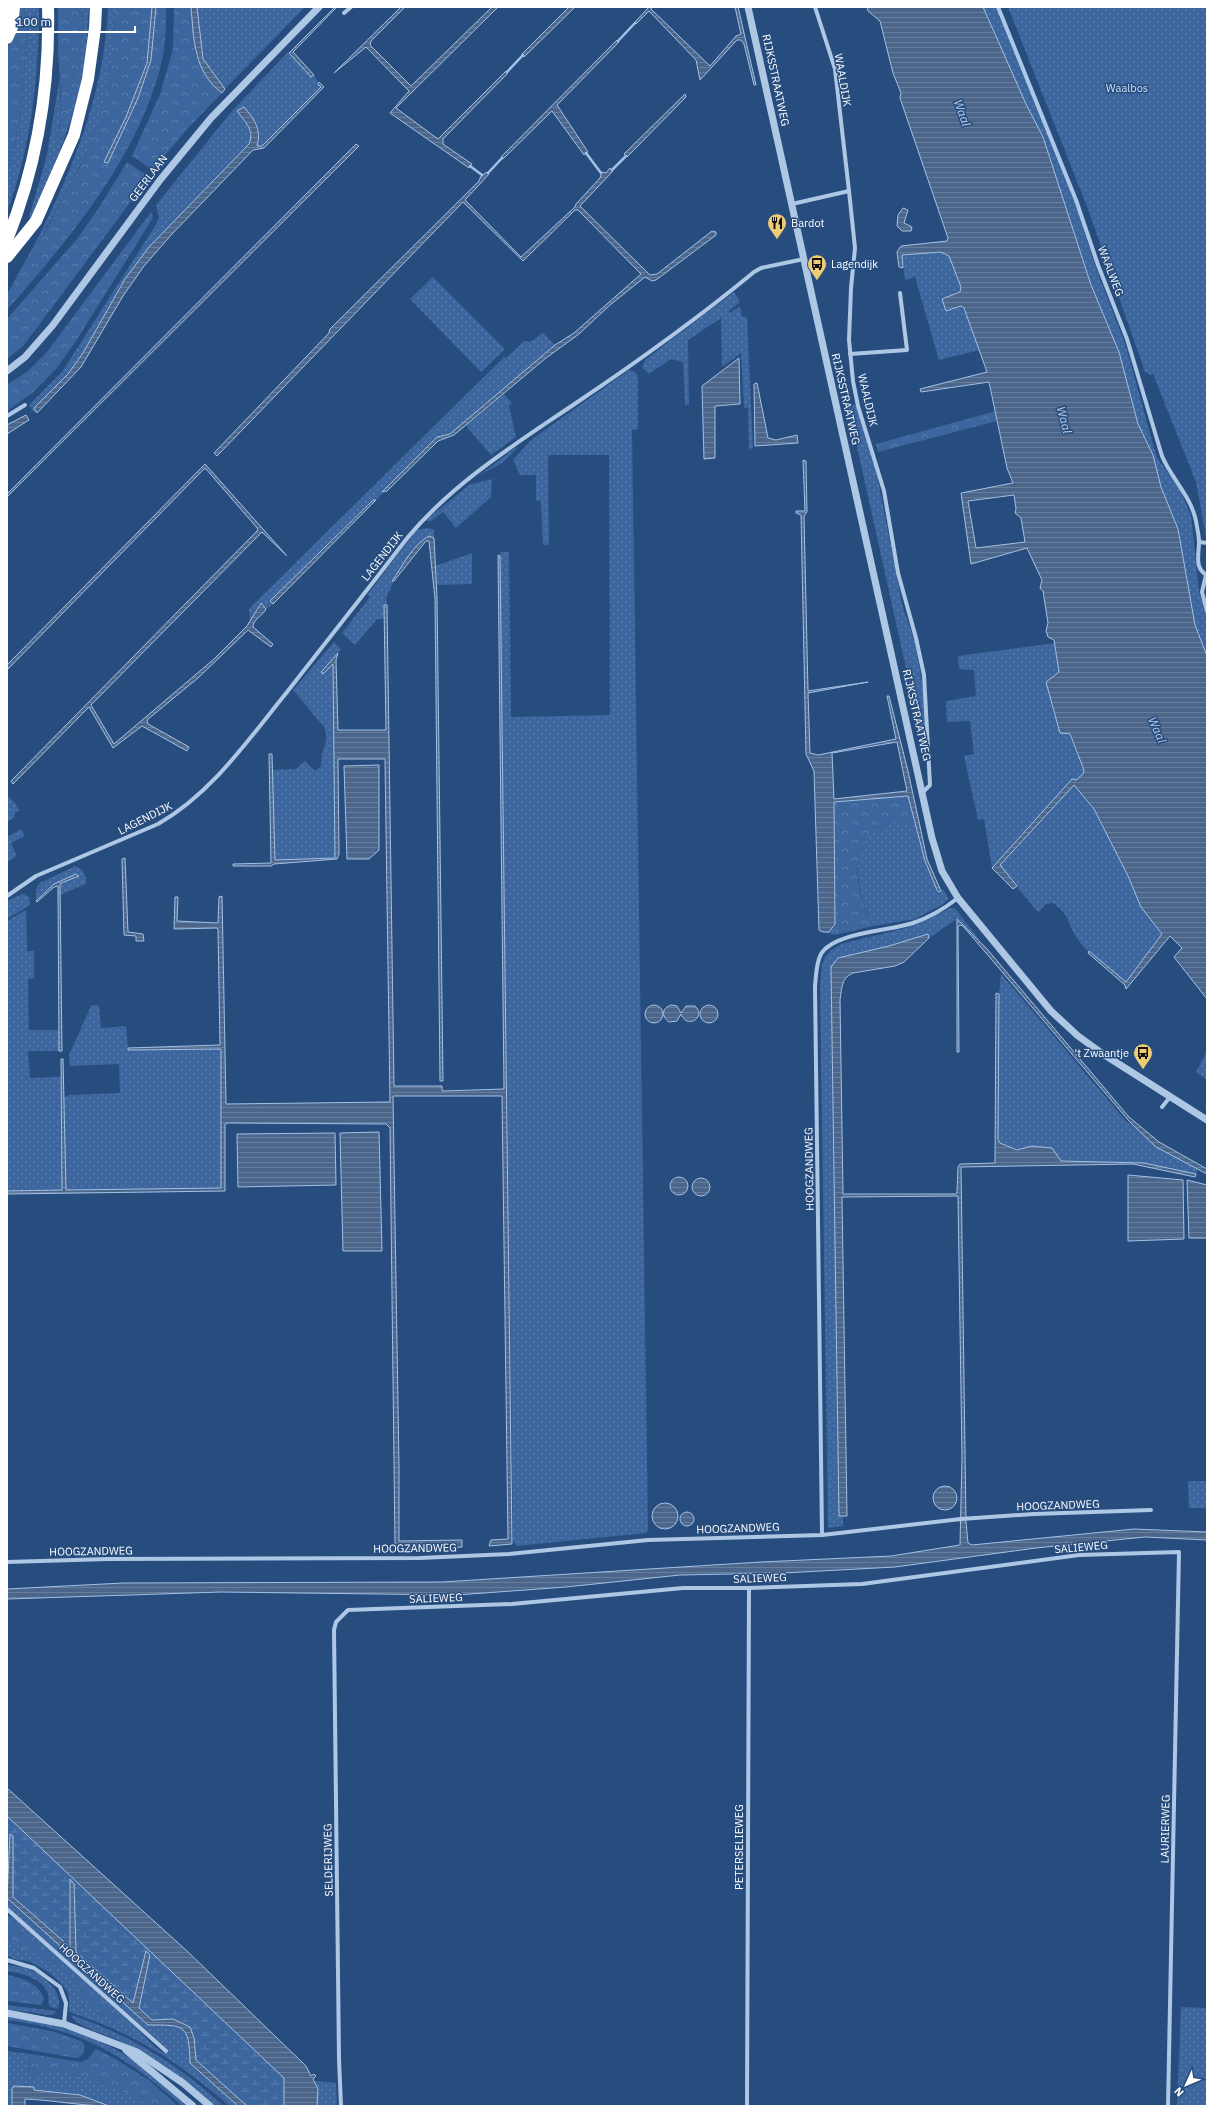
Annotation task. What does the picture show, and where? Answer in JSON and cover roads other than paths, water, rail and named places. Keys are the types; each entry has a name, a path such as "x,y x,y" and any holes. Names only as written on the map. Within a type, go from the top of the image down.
{"highway":[{"path":"7,38 12,27 14,7"},
{"path":"7,240 31,171 41,121 48,62 48,7"},
{"path":"7,257 36,220 74,135 88,79 95,28 96,7"}],"street":[{"name":"GEERLAAN","path":"7,371 25,357 53,325 163,177 210,118 319,7"},
{"path":"344,13 351,7"},
{"name":"RIJKSSTRAATWEG","path":"748,7 937,858 948,882 958,898 1063,1023 1103,1054 1207,1120"},
{"name":"WAALDIJK","path":"815,7 835,69 849,191 855,248 851,288 850,354 858,406 884,491 898,573 916,638 924,675 930,785 923,792"},
{"name":"WAALWEG","path":"998,7 1076,200 1098,265 1127,339 1162,456 1167,468 1190,502 1194,512 1199,542 1197,559 1201,572 1206,575 1202,592 1207,611"},
{"path":"792,204 849,191"},
{"name":"LAGENDIJK","path":"7,896 36,876 148,828 182,808 200,794 221,772 301,674 408,537 431,512 495,458 684,327 754,272 761,268 804,259"},
{"path":"850,354 906,350 900,293"},
{"path":"7,416 25,404"},
{"path":"1199,542 1207,542"},
{"name":"HOOGZANDWEG","path":"822,1535 815,986 818,963 822,953 831,944 847,938 912,924 945,907 958,898"},
{"path":"1162,1107 1170,1097"},
{"name":"HOOGZANDWEG","path":"7,1562 116,1559 420,1558 509,1554 648,1540 822,1535 961,1519 1034,1514 1151,1510"},
{"name":"SALIEWEG","path":"341,1615 348,1610 512,1604 683,1588 749,1588 862,1584 1079,1555 1179,1552"},
{"name":"LAURIERWEG","path":"1168,2106 1179,1552"},
{"name":"PETERSELIEWEG","path":"747,2106 749,1588"},
{"name":"SELDERIJWEG","path":"341,1615 336,1622 334,1630 339,2059 341,2106"},
{"name":"HOOGZANDWEG","path":"7,1909 166,2051"},
{"path":"7,1960 34,1968 60,1987 66,2003 64,2024"},
{"path":"7,2013 64,2024 122,2048 137,2052 160,2066 210,2106"},
{"path":"122,2048 193,2106"}],"water":[{"path":"152,7 156,7 151,60 138,98 108,163 104,162 126,117 147,63"},
{"path":"191,7 197,7 203,59 225,89 222,93 212,84 200,65 194,42"},
{"path":"335,7 337,7 293,52 314,75 311,77 289,53"},
{"path":"401,7 405,7 371,41 370,45 411,86 492,7 498,7 396,108 438,139 506,71 508,73 443,139 443,144 472,164 469,168 390,113 409,91 366,47 334,73"},
{"path":"569,7 575,7 524,57 522,54"},
{"path":"649,7 652,7 651,9 710,66 736,36 741,34 735,7 738,7 756,85 754,85 744,44 741,40 737,40 700,80 696,60 649,11 636,24 635,22"},
{"name":"Waal","path":"867,7 983,7 1026,104 1043,137 1091,285 1119,352 1138,424 1153,455 1161,487 1178,529 1195,625 1207,656 1207,999 1174,957 1182,948 1170,936 1126,989 1125,985 1088,953 1089,951 1126,982 1162,934 1141,907 1128,876 1094,809 1074,785 1000,865 1017,886 1013,889 992,868 1072,779 1076,780 1083,774 1084,770 1070,734 1060,733 1046,682 1059,672 1054,640 1048,637 1046,631 1048,623 1043,591 1040,588 1042,580 1027,548 971,564 961,493 1013,483 1007,468 989,382 921,392 920,389 987,372 964,308 961,306 946,311 942,299 960,292 961,287 949,256 941,252 902,255 903,268 899,267 897,252 901,246 947,241 948,238 900,98 901,93 893,73 880,21 868,11","holes":["1014,495 1016,509 1015,513 1021,518 1025,542 976,548 968,501"]},
{"path":"617,40 619,42 557,105 588,152 584,155 552,111 503,159 501,157"},
{"path":"319,82 324,87 264,148 253,150 172,234 144,266 123,296 81,367 37,413 34,408 68,374 83,353 125,279 149,247 249,144 251,139 250,130 237,111 244,107 251,116 258,129 257,146 262,146 321,87 318,84"},
{"path":"685,94 686,97 627,157 624,154"},
{"path":"356,144 359,146 7,497 7,494"},
{"path":"610,168 613,171 580,206 650,275 657,274 712,231 716,232 716,235 656,280 652,281 645,277 610,305 579,334 546,358 454,435 438,441 387,491 382,492 437,437 450,434 555,345 574,333 641,274 578,210 575,210 523,261 463,202 217,456 214,453 329,333 330,329 479,181 481,176 487,172 489,174 465,200 521,257 575,207 576,204 600,178 602,172 606,173"},
{"path":"903,208 908,210 904,223 912,227 911,231 902,231 897,226 898,215"},
{"path":"739,358 740,404 715,406 715,458 704,459 702,386"},
{"path":"757,383 768,438 776,440 797,435 798,443 755,446 754,384"},
{"path":"26,415 29,420 7,434 7,425"},
{"path":"803,460 806,461 807,512 804,516 808,691 868,682 808,693 810,753 818,755 896,739 887,696 889,696 908,771 927,859 941,891 939,892 937,890 925,861 908,796 834,802 835,924 829,932 819,930 814,771 806,754 801,515 796,513 796,511 805,511","holes":["897,742 907,791 834,799 832,753"]},
{"path":"205,464 287,556 262,532 91,705 114,744 214,659 247,626 261,603 266,609 253,624 253,627 273,644 271,647 248,630 198,678 147,720 148,724 189,747 187,751 142,726 113,748 89,707 13,784 11,781 257,531 258,529 206,469 204,469 7,670 7,665"},
{"path":"373,500 376,500 273,604 270,601"},
{"path":"429,536 434,538 437,597 443,1081 440,1081 435,599 429,541 426,541 394,581 392,581 408,556 418,544"},
{"path":"498,555 500,556 512,1544 489,1546 491,1540 508,1539 502,1096 393,1096 399,1541 462,1540 462,1547 400,1550 395,1544 390,1128 386,1124 227,1123 225,1124 225,1191 7,1194 7,1191 62,1190 61,1059 63,1059 66,1190 221,1188 221,1049 128,1050 128,1048 220,1045 218,929 174,929 175,897 178,897 177,921 217,923 219,897 222,896 226,1104 390,1102 385,759 338,759 339,854 337,859 274,864 271,866 233,866 233,864 271,863 269,754 272,754 275,860 335,858 333,664 323,674 321,672 338,653 336,660 338,730 386,730 384,605 387,605 394,1086 442,1086 442,1091 504,1089"},
{"path":"379,765 379,850 369,859 347,859 344,766"},
{"path":"125,858 128,932 143,934 144,941 136,941 136,936 124,935 122,859"},
{"path":"76,874 79,876 61,883 60,885 62,1051 59,1051 58,886 54,887 37,902 36,901 54,884"},
{"path":"957,919 987,949 1129,1117 1159,1142 1207,1169 1207,1174 1156,1147 1129,1121 963,926 960,925 958,927 959,1052 957,1052"},
{"path":"928,934 929,938 904,962 895,966 853,973 846,978 843,984 840,1000 843,1194 956,1194 958,1167 960,1164 995,1163 996,993 999,994 998,1139 1000,1143 1017,1150 1032,1146 1052,1148 1061,1161 1144,1163 1196,1174 1195,1177 1133,1164 961,1167 966,1522 968,1543 972,1545 1134,1529 1207,1532 1207,1540 1145,1537 1036,1548 895,1567 783,1573 680,1575 566,1587 457,1595 221,1592 7,1599 7,1589 123,1583 442,1582 761,1562 891,1556 960,1545 962,1457 958,1196 842,1197 847,1516 839,1516 831,967 838,958 889,946"},
{"path":"654,1005 660,1008 663,1014 660,1020 654,1023 648,1020 645,1014 648,1008"},
{"path":"671,1005 677,1006 681,1013 686,1006 695,1006 699,1014 695,1020 687,1021 681,1014 677,1021 669,1022 666,1020 664,1010"},
{"path":"709,1005 715,1008 718,1014 715,1020 709,1023 703,1020 700,1014 703,1008"},
{"path":"379,1132 382,1251 343,1251 340,1133"},
{"path":"335,1133 336,1185 238,1187 237,1134"},
{"path":"1128,1175 1183,1180 1184,1239 1128,1241"},
{"path":"679,1177 685,1180 688,1186 685,1192 679,1195 673,1192 670,1186 673,1180"},
{"path":"701,1178 707,1181 710,1187 707,1193 701,1196 695,1193 692,1187 695,1181"},
{"path":"1187,1180 1207,1185 1207,1238 1189,1238"},
{"path":"945,1486 953,1490 957,1498 953,1506 945,1510 937,1506 933,1498 937,1490"},
{"path":"665,1503 674,1507 678,1516 674,1525 665,1529 656,1525 652,1516 656,1507"},
{"path":"687,1512 692,1514 694,1519 692,1524 687,1526 682,1524 680,1519 682,1514"},
{"path":"7,1788 187,1951 306,2066 311,2076 314,2074 316,2076 313,2079 318,2089 317,2106 284,2106 284,2078 7,1816"},
{"path":"10,1834 13,1836 13,1897 70,1947 70,1879 74,1884 76,1952 133,2003 146,1951 150,1955 139,2008 152,2020 173,2019 190,2027 194,2038 196,2060 247,2106 238,2106 190,2063 188,2041 186,2034 182,2029 170,2025 148,2025 7,1898"},
{"path":"14,2086 34,2087 34,2090 80,2095 109,2106 25,2099 25,2106 12,2106 12,2088"}],"waterway":[{"path":"618,41 635,23"},
{"path":"507,72 523,55"},
{"path":"586,153 601,173"},
{"path":"612,170 626,156"},
{"path":"488,173 502,158"},
{"path":"470,166 482,175"}],"place":[{"name":"Bardot","path":"777,240"},
{"name":"Lagendijk","path":"817,281"},
{"name":"'t Zwaantje","path":"1143,1070"}],"park label":[{"name":"Waalbos","path":"1127,88"}]}
